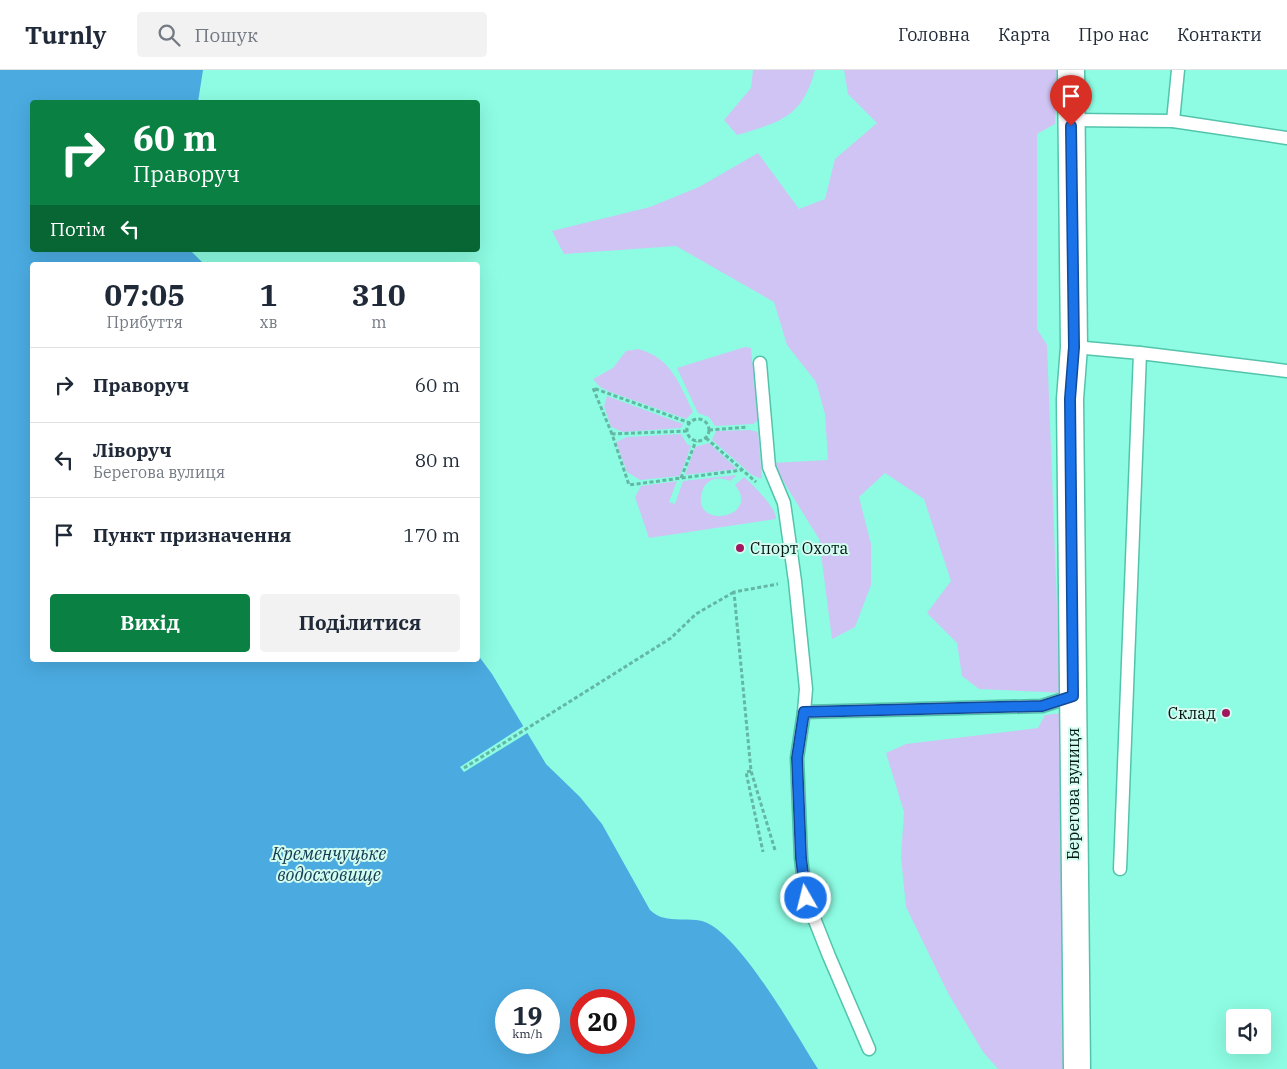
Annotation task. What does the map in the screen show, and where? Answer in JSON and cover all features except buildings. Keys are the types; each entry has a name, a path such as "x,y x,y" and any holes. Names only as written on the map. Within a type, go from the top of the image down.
{"street":[{"name":"Берегова вулиця","path":"1071,70 1074,347 1070,399 1077,1069"}],"lane":[{"path":"1173,121 1178,70"},
{"path":"1071,120 1173,121 1287,138"},
{"path":"1074,347 1140,352 1287,371"},
{"path":"1120,869 1140,352"},
{"path":"760,363 769,466 784,503 795,581 806,689 797,758 801,858 806,898 829,956 870,1048"},
{"path":"804,712 1042,706 1073,696"}],"path":[{"path":"706,438 709,430 706,424 700,420 690,423 593,388 612,434 629,485 742,470"},
{"path":"690,423 687,431 689,436 696,441"},
{"path":"709,430 765,425"},
{"path":"612,434 687,431"},
{"path":"696,441 706,438"},
{"path":"706,438 742,470 784,503"},
{"path":"681,478 696,441"},
{"path":"464,768 671,638 696,614 734,592 795,581"},
{"path":"734,592 752,771 774,850"},
{"path":"752,771 746,772 763,852"}],"shaded area":[{"path":"753,70 815,70 803,99 787,116 766,126 737,135 724,120 751,88"},
{"path":"844,70 1057,70 1055,124 1037,134 1037,329 1047,345 1059,659 1063,693 979,689 962,676 957,643 927,613 951,581 924,499 885,473 859,497 871,544 871,585 855,627 832,639 819,539 772,463 828,460 825,414 816,382 787,345 774,302 676,246 564,254 552,231 650,207 699,187 758,153 799,209 825,199 835,159 877,123 848,94"},
{"path":"745,347 751,348 758,420 753,424 715,426 709,417 698,413 677,368"},
{"path":"638,349 659,358 673,373 693,412 686,419 610,392 600,387 593,379 613,368 626,351"},
{"path":"607,396 683,424 681,428 623,432 611,427 604,406"},
{"path":"750,430 758,432 762,479 752,475 712,440 716,431"},
{"path":"681,434 687,444 691,446 680,476 640,480 627,472 616,442 627,437"},
{"path":"709,443 737,469 685,475 695,447"},
{"path":"737,475 730,481 713,479 704,487 701,504 706,512 715,516 724,516 734,512 740,506 741,496 735,485 744,477 772,508 776,519 649,538 635,497 641,486 677,481 669,502 675,504 683,481"},
{"path":"1063,713 1063,1069 998,1069 983,1052 948,993 906,907 901,857 904,812 886,753 906,744 1038,728 1045,715"}],"water":[{"name":"Кременчуцьке водосховище","path":"0,70 203,70 198,100 30,100 30,252 192,252 202,262 30,262 30,662 480,662 480,658 492,674 546,764 580,797 602,824 650,910 664,918 696,920 711,925 740,951 783,1013 818,1069 0,1069"}],"pier":[{"path":"525,725 529,732 464,772 460,767"}],"place":[{"name":"Спорт Охота","path":"740,548"},
{"name":"Склад","path":"1226,713"}],"route":[{"path":"806,898 801,858 797,758 804,712 1042,706 1073,696 1070,399 1074,347 1071,126"}]}
